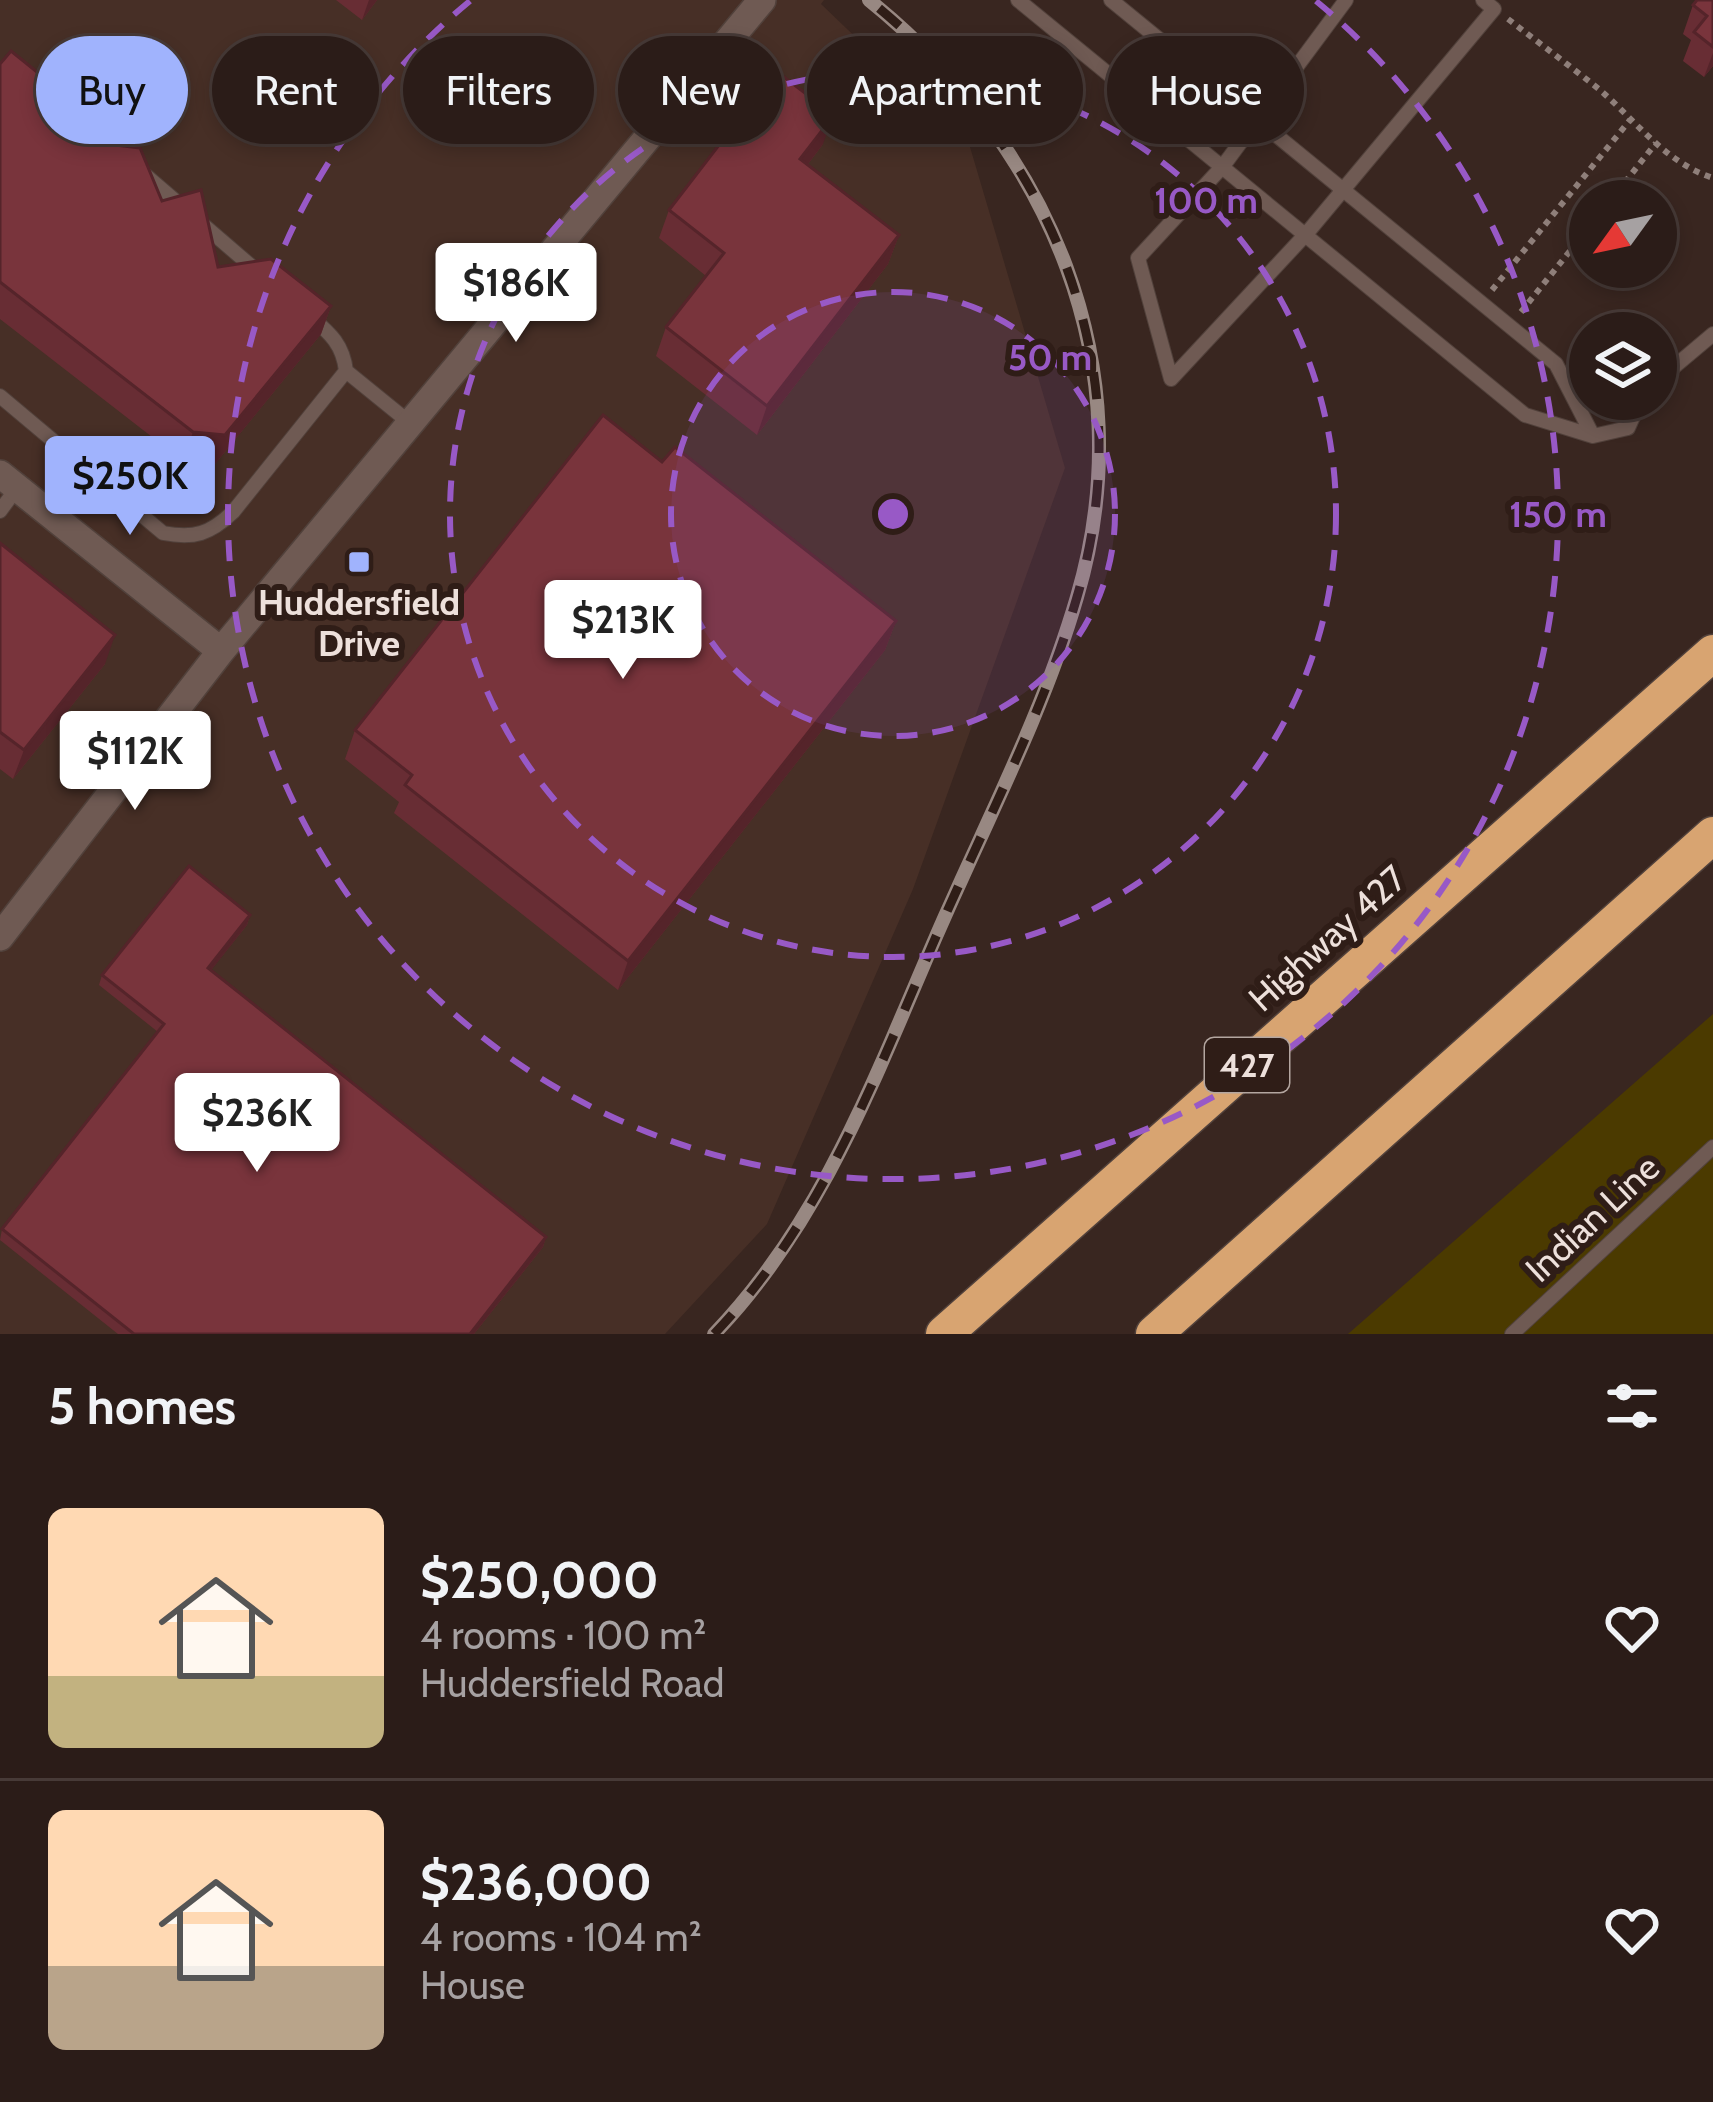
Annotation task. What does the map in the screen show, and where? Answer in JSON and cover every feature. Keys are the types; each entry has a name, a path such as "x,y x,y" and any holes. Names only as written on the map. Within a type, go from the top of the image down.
{"highway":[{"name":"Highway 427","path":"944,1334 1713,652"},
{"path":"1154,1334 1713,835"}],"street":[{"path":"0,937 221,651 762,0"},
{"path":"6,491 221,651"}],"lane":[{"path":"1018,0 1525,415 1593,436 1628,428 1632,420"},
{"path":"1111,0 1155,36"},
{"path":"1304,56 1346,0"},
{"path":"1239,144 1138,258 1171,379 1307,233 1489,4"},
{"path":"109,144 280,290"},
{"path":"1287,144 1556,364 1593,436"},
{"path":"298,306 335,337 346,371 410,423"},
{"path":"1677,364 1713,334"},
{"path":"0,396 163,533 190,538 213,530 233,512 346,371"},
{"name":"Indian Line","path":"1511,1334 1713,1147"}],"path":[{"path":"1489,4 1603,93 1656,143 1696,172 1713,178"},
{"path":"1481,303 1630,120"},
{"path":"1627,180 1656,143"},
{"path":"1510,326 1569,252"}],"shaded area":[{"path":"0,0 824,0 821,4 854,36 807,36 807,144 970,147 1065,468 913,889 767,1224 665,1334 0,1334"},
{"path":"1713,1014 1713,1334 1348,1334"}],"building":[{"path":"1697,0 1713,0 1713,47 1694,32 1707,16 1693,5"},
{"path":"11,51 36,71 36,144 140,148 162,201 201,190 218,267 271,259 331,306 225,435 193,432 0,282 0,64"},
{"path":"783,76 807,95 807,144 812,144 800,159 899,235 767,406 666,327 724,253 669,210 720,144 783,144"},
{"path":"603,415 662,462 675,447 896,621 628,961 405,785 412,775 355,730"},
{"path":"0,543 115,635 24,750 0,732"},
{"path":"189,866 250,915 208,968 546,1237 470,1334 134,1334 2,1229 164,1024 102,975"}],"railway":[{"path":"714,1334 786,1243 869,1092 1048,682 1077,597 1095,511 1099,427 1089,346 1066,267 1032,192 987,123 933,58 869,0"}],"place":[{"name":"Huddersfield Drive","path":"359,562"}]}
